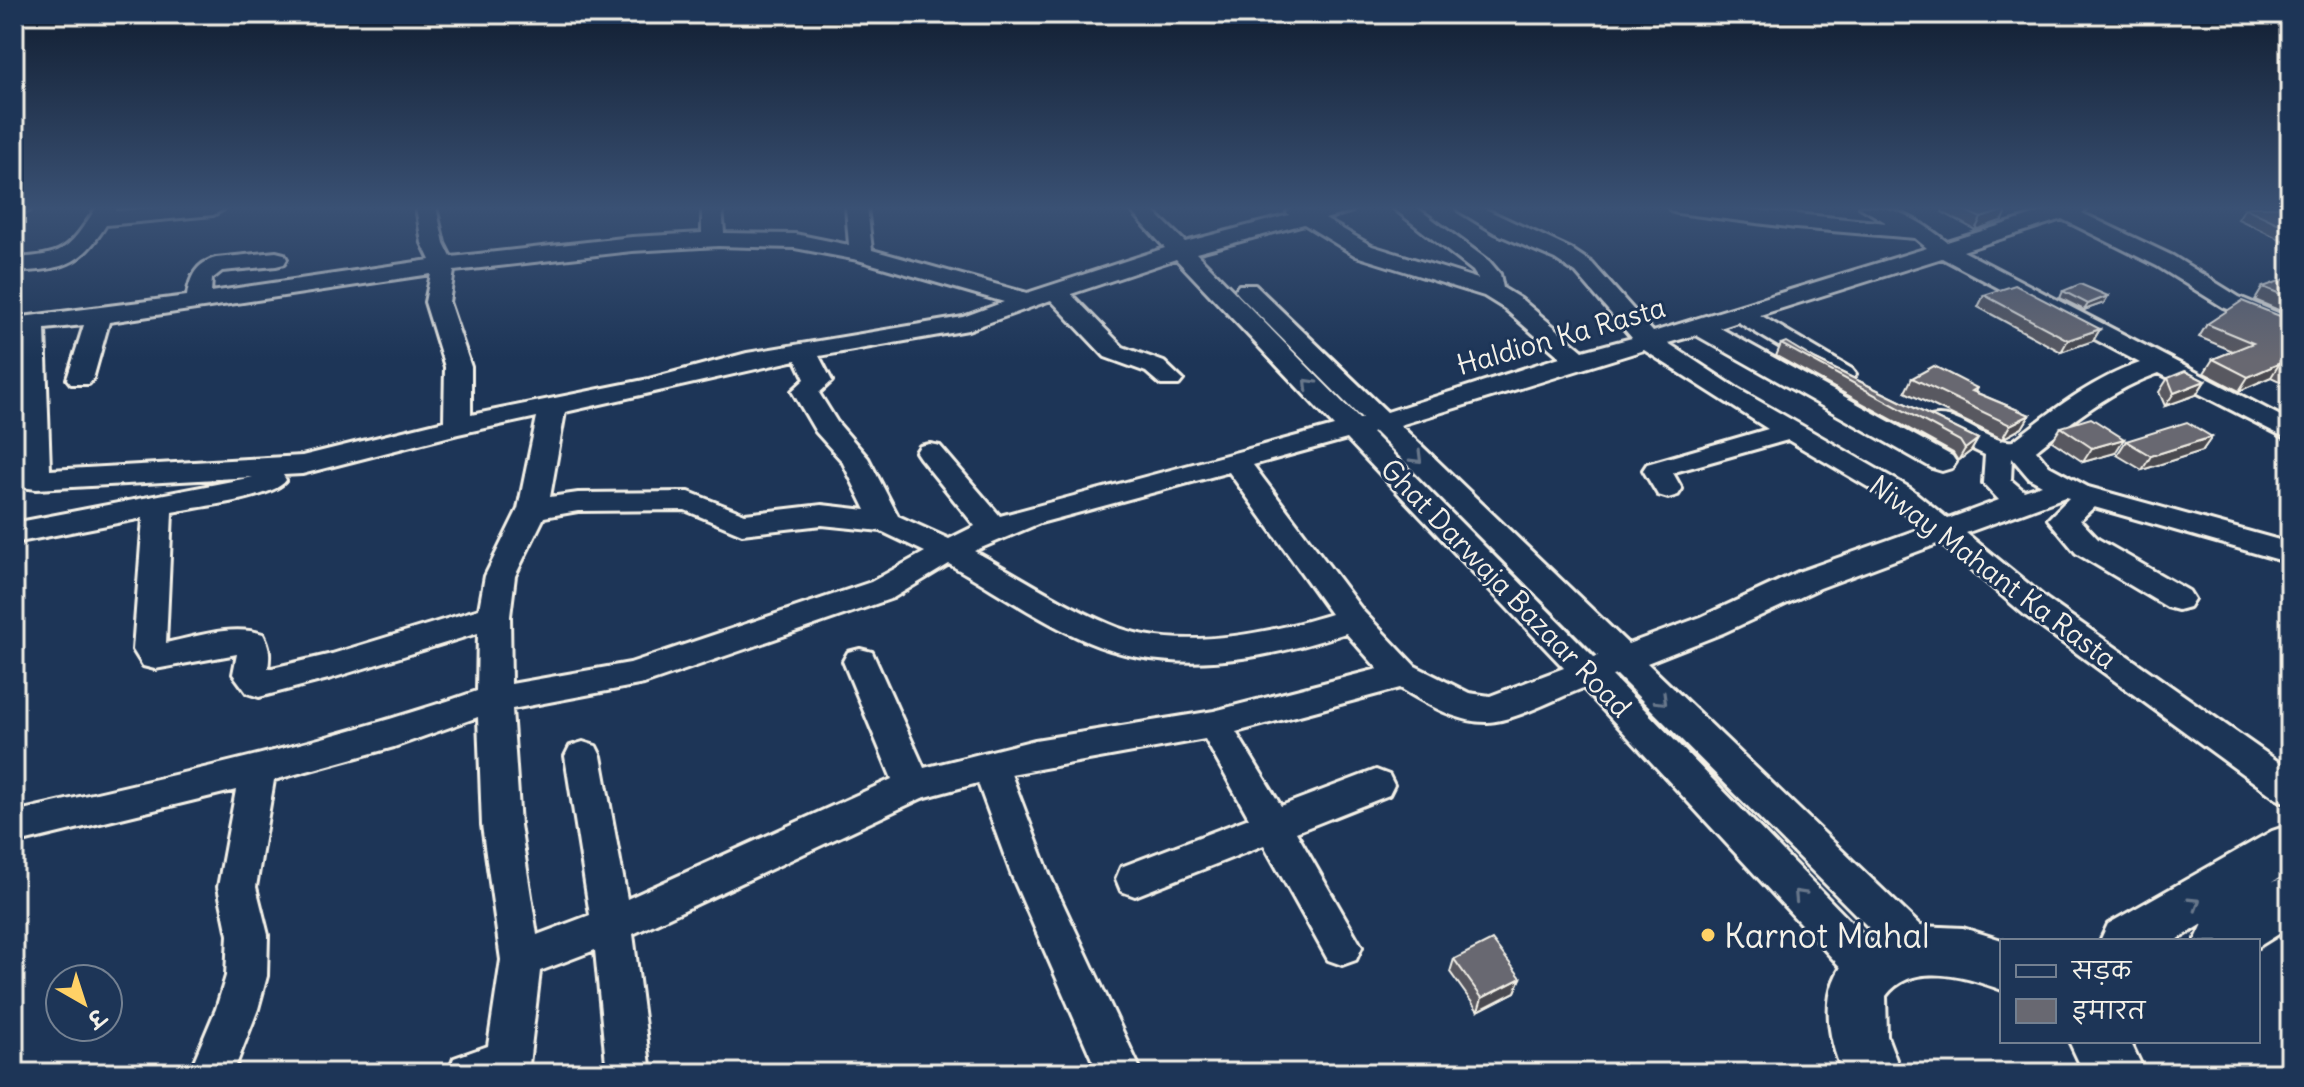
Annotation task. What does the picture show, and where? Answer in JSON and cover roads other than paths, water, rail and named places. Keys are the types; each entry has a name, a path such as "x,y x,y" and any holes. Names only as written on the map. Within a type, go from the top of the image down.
{"main road":[{"path":"2130,939 2290,846"},
{"path":"2225,939 2290,899"},
{"path":"1859,1067 1856,1023 1859,994 1895,961 1948,950 2000,964"},
{"path":"2099,1043 2116,1073"}],"street":[{"path":"14,265 51,263 67,258"},
{"path":"440,258 444,265 437,302 458,367 457,426"},
{"path":"509,258 23,325 25,478 302,465 457,426 552,409 747,361 968,323 1055,291 1161,258"},
{"path":"874,258 1028,301"},
{"name":"Ghat Darwaja Bazaar Road","path":"1202,258 1366,426 1589,673 1895,961"},
{"path":"1386,258 1492,291 1513,304 1578,360"},
{"path":"1470,258 1489,274 1492,291"},
{"name":"Niway Mahant Ka Rasta","path":"1566,258 1584,268 1648,341 1791,431 1900,494 2037,608 2290,789"},
{"name":"Haldion Ka Rasta","path":"14,828 258,770 408,728 494,698 530,695 632,675 882,590 994,529 1092,498 1366,426 1578,360 1699,327 1914,258"},
{"path":"1959,258 2290,432"},
{"path":"2159,258 2241,307 2290,327"},
{"path":"198,300 201,277 216,265 276,259"},
{"path":"1055,291 1114,352 1155,367 1170,380"},
{"path":"1739,313 1821,364 1861,383"},
{"path":"80,379 99,316"},
{"path":"1699,327 1942,462"},
{"path":"805,352 819,381 805,391 826,426 854,458 887,522"},
{"path":"2020,503 1997,483 2010,450 2071,409 2132,374 2159,365"},
{"path":"1912,408 2010,450 2039,472 2076,491 2290,553"},
{"path":"494,1069 521,960 501,825 494,698 494,616 500,576 533,509 552,409"},
{"path":"1366,426 1622,661 1895,961"},
{"path":"1668,489 1657,470 1791,431"},
{"path":"930,452 994,529"},
{"path":"1235,460 1352,619 1403,675 1478,709 1492,709 1622,661 1712,625 1809,580 1942,531 2020,503 2076,491"},
{"path":"14,533 243,489 276,479 302,465"},
{"path":"2076,491 2063,519 2087,546 2178,599"},
{"path":"533,509 578,502 689,501 742,524 822,515 887,522 949,551 1100,634 1151,648 1194,652 1299,636 1352,619"},
{"path":"158,506 149,650 155,657 227,643 251,642 254,652 250,674 259,684 332,666 494,616"},
{"path":"860,661 913,786"},
{"path":"521,960 612,925 913,786 1035,754 1214,724 1403,675"},
{"path":"1214,724 1342,947"},
{"path":"583,756 612,925 629,1073"},
{"path":"990,765 1031,876 1120,1073"},
{"path":"211,1073 248,976 249,939 237,887 258,770"},
{"path":"1135,879 1376,785"}],"place":[{"name":"Karnot Mahal","path":"1708,935"}]}
